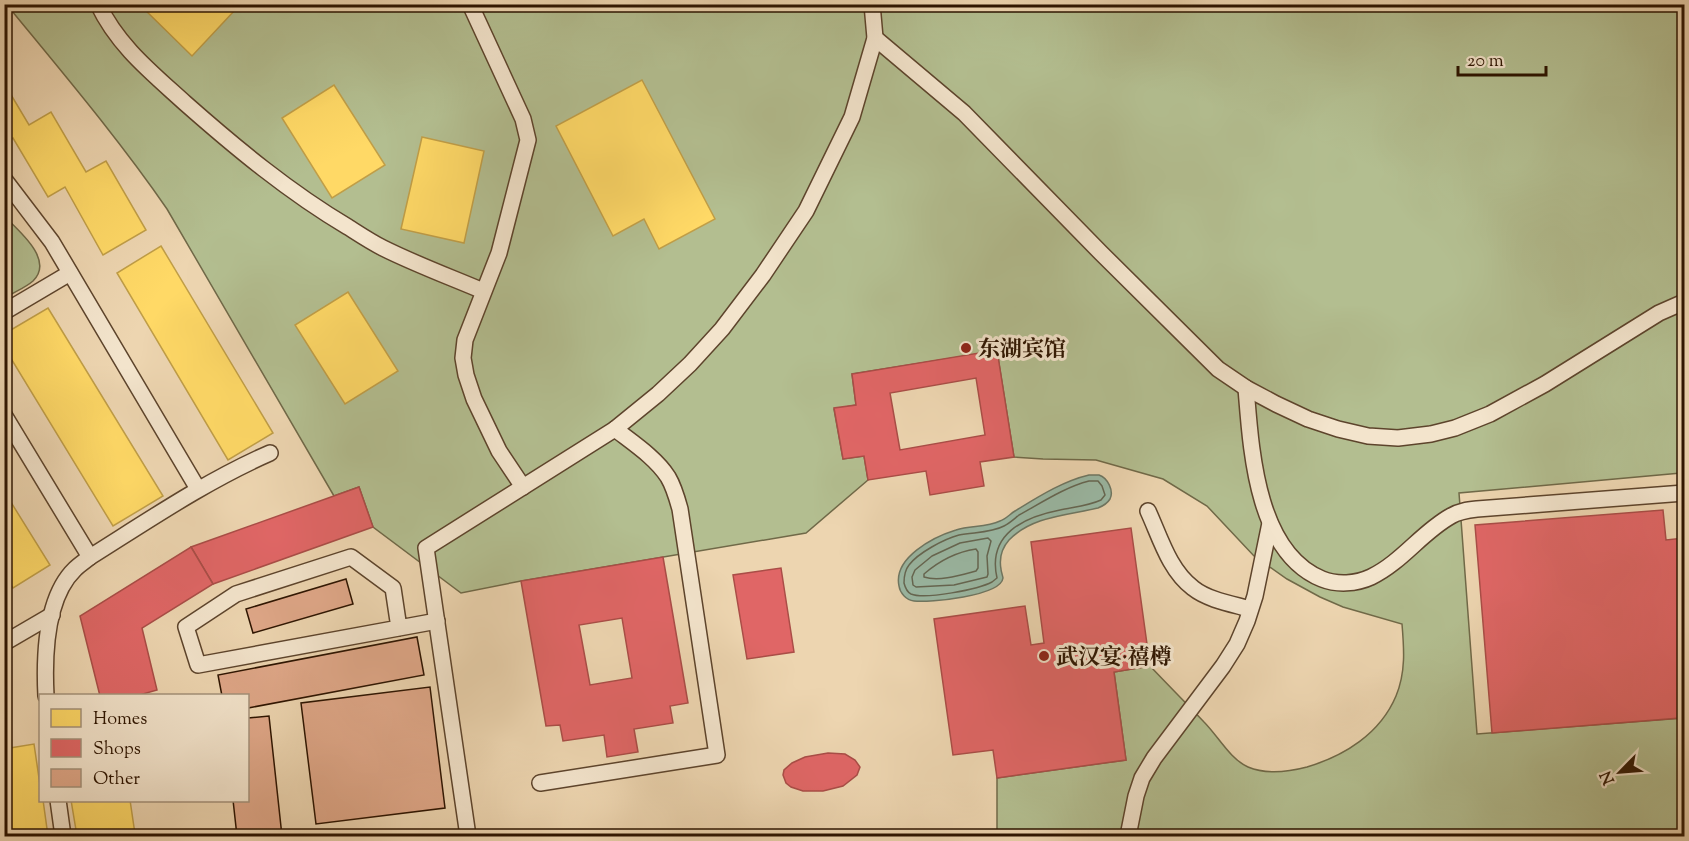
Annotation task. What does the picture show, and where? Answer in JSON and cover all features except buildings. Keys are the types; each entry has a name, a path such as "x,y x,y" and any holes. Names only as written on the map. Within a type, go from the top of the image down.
{"lane":[{"path":"98,4 117,37 138,60 218,133 267,173 382,248 483,291"},
{"path":"470,4 523,119 528,140 499,253 465,340 463,358 474,399 499,451 523,487"},
{"path":"468,837 426,548 615,429 658,394 722,329 806,211 852,117 875,38 872,4"},
{"path":"875,38 964,113 1218,369 1246,388 1308,419 1338,429 1368,436 1398,438 1455,428 1490,414 1545,384 1659,313 1684,302"},
{"path":"4,179 52,242 198,489"},
{"path":"4,312 70,273"},
{"path":"1246,388 1253,461 1270,523 1293,558 1304,569 1329,582 1349,583 1372,577 1399,559 1442,522 1464,511 1477,508 1684,493"},
{"path":"4,415 90,557"},
{"path":"540,783 717,754 680,509 675,491 668,476 657,463 615,429"},
{"path":"46,694 46,654 52,615 62,586 74,569 198,489 237,467 270,453"},
{"path":"1148,511 1170,560 1193,589 1210,597 1250,609"},
{"path":"1128,837 1130,820 1142,778 1237,644 1255,596 1270,523"},
{"path":"399,628 393,588 351,557 236,594 186,627 198,665 399,628 437,621"},
{"path":"4,643 52,615"},
{"path":"58,802 63,837"}],"shaded area":[{"name":"东湖宾馆","path":"7,5 1684,5 1684,470 1681,473 1459,493 1477,734 1684,718 1684,836 997,836 997,778 1126,760 1114,672 1150,666 1236,759 1255,770 1278,772 1300,769 1334,757 1371,732 1381,722 1396,696 1403,669 1404,651 1402,624 1343,607 1287,579 1254,556 1207,506 1163,479 1096,460 1014,457 997,351 852,374 856,405 834,409 843,459 864,456 868,480 806,533 461,593 373,527 359,487 334,496 167,209 69,80"},
{"path":"4,216 32,246 40,264 39,273 33,281 5,298"}],"water":[{"path":"1089,475 1099,475 1107,482 1111,489 1109,501 1098,508 1040,521 1018,532 1003,550 1000,561 1003,578 999,584 978,594 934,601 911,600 902,594 899,576 902,566 926,543 956,530 989,525 1002,520 1051,490"}],"place":[{"name":"东湖宾馆","path":"966,348"},
{"name":"武汉宴·禧樽","path":"1044,656"}]}
